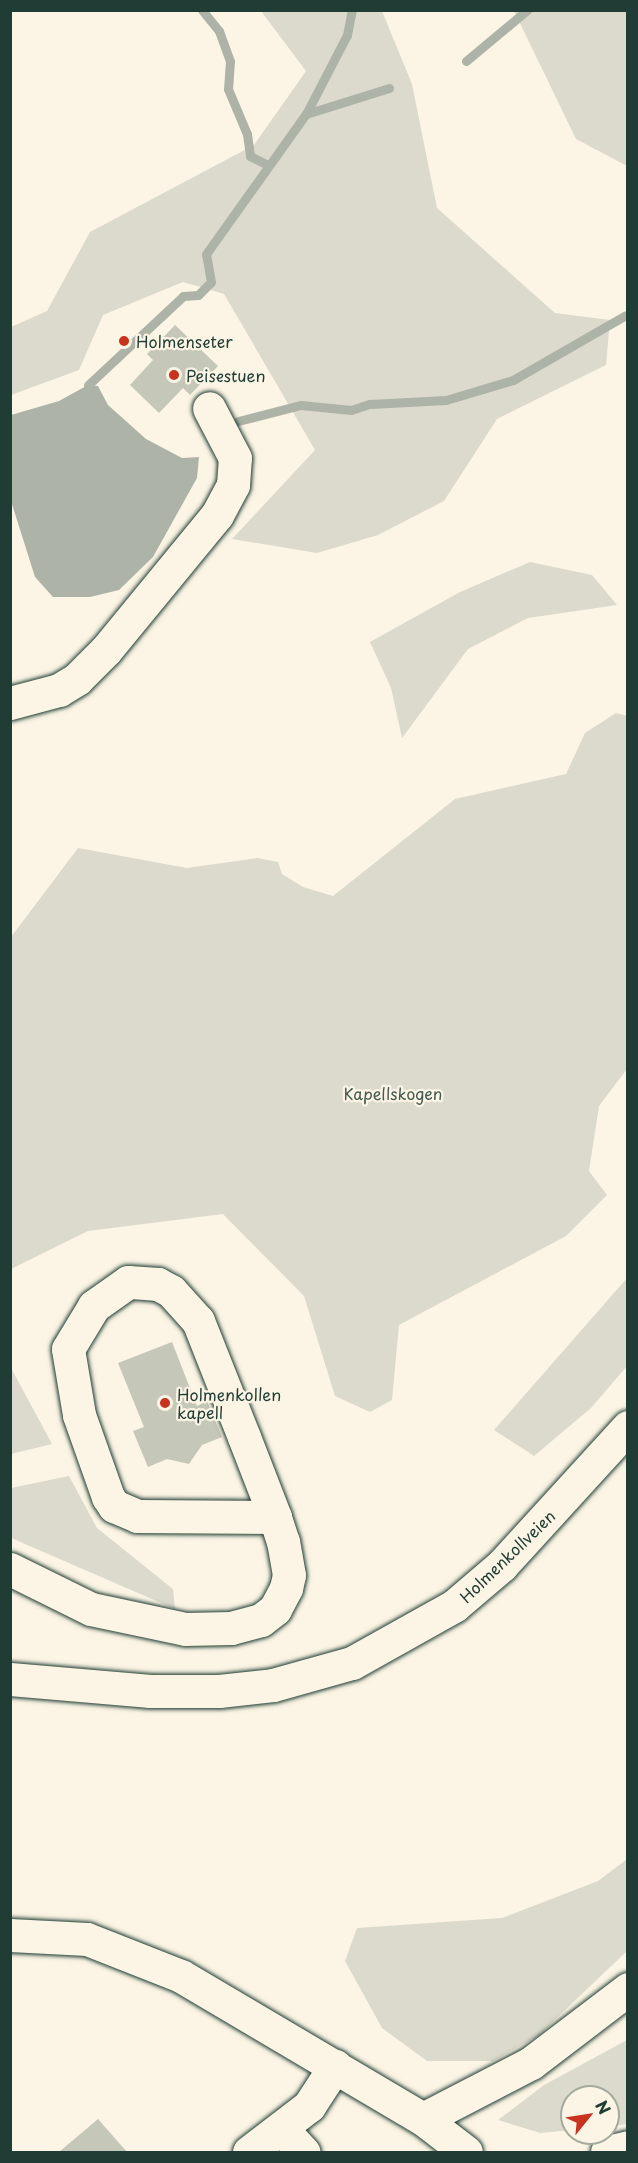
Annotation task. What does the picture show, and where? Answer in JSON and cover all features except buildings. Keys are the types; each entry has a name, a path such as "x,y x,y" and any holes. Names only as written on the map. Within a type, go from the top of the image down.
{"main road":[{"path":"10,703 59,690 77,679 106,650 221,508 233,485 235,458 208,408"},
{"path":"10,1569 91,1610 156,1627 244,1626 268,1615 286,1588 288,1566 275,1517 198,1321 181,1300 158,1284 128,1282 117,1288 82,1321 68,1349 68,1365 79,1415 114,1506 138,1516 275,1517"},
{"name":"Holmenkollveien","path":"10,1679 150,1691 219,1691 273,1685 352,1663 420,1628 462,1599 559,1506 627,1427"},
{"path":"27,1942 87,1939 138,1956 335,2066 423,2119 466,2152"},
{"path":"423,2119 531,2063 627,1989"},
{"path":"249,2152 309,2106 335,2066"},
{"path":"281,2128 303,2152"},
{"path":"607,2152 627,2147"}],"green space":[{"path":"261,11 382,11 412,84 437,208 555,313 610,320 606,365 497,419 444,501 378,535 317,553 232,539 315,450 224,294 183,282 103,315 79,370 11,395 11,327 47,311 90,232 254,145 306,71"},
{"path":"514,11 627,11 627,166 576,139"},
{"path":"530,562 592,575 617,605 528,618 468,649 402,738 391,688 370,642 460,592"},
{"name":"Kapellskogen","path":"616,713 628,716 627,1069 599,1106 589,1171 607,1195 566,1236 399,1325 392,1400 370,1412 335,1396 304,1296 223,1214 88,1231 11,1269 11,937 78,848 187,868 257,858 278,862 282,874 303,887 333,896 455,799 566,774 585,733"},
{"path":"627,1278 627,1366 591,1408 534,1456 494,1430"},
{"path":"11,1368 52,1444 11,1454"},
{"path":"69,1476 97,1528 173,1589 175,1609 11,1538 11,1488"},
{"path":"627,1859 627,1951 539,2035 493,2061 427,2061 382,2028 345,1961 357,1928 502,1918 598,1881"},
{"path":"627,2040 627,2124 620,2125 620,2085 560,2085 560,2131 540,2133 498,2120 544,2085"}],"shaded area":[{"path":"88,385 98,386 108,405 146,439 182,458 199,457 197,478 153,557 119,590 90,597 53,597 35,577 11,501 11,415 59,401"}],"waterway":[{"path":"202,10 219,31 230,61 228,89 247,134 250,156 268,165"},
{"path":"88,385 183,296 198,295 211,282 206,254 306,114 347,35 352,10"},
{"path":"466,61 527,10"},
{"path":"306,114 389,88"},
{"path":"238,421 301,405 351,410 370,404 446,400 513,380 626,315"}],"place":[{"name":"Holmenseter","path":"124,341"},
{"name":"Peisestuen","path":"174,375"},
{"name":"Holmenkollen kapell","path":"165,1403"}]}
